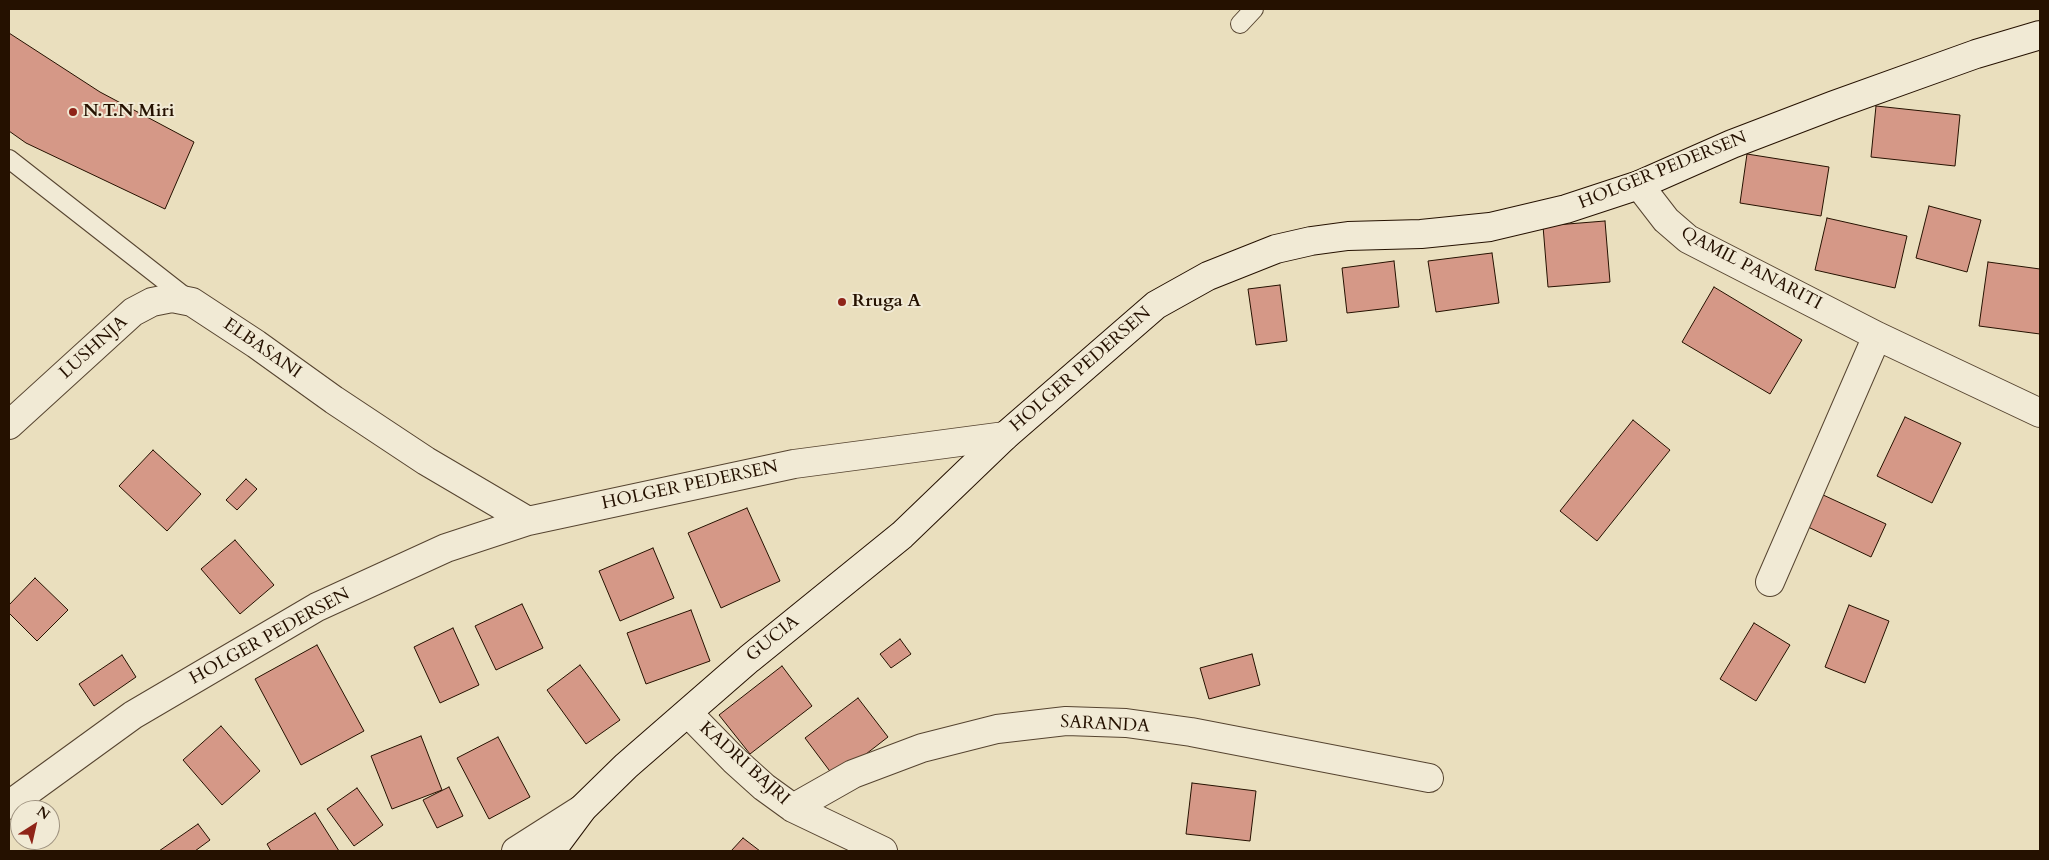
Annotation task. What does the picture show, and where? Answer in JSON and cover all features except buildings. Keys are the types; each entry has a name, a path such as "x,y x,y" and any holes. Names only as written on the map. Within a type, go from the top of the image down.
{"street":[{"name":"HOLGER PEDERSEN","path":"9,805 133,716 317,607 446,548 528,520 794,464 1005,436 1156,305 1208,276 1276,249 1348,236 1421,234 1490,227 1566,209 1639,184 1732,144 1834,105 1976,54 2040,35"},
{"name":"QAMIL PANARITI","path":"1639,184 1666,220 1688,239 1877,336 2040,413"},
{"name":"LUSHNJA","path":"9,425 133,312 152,302 172,298 192,302"},
{"name":"ELBASANI","path":"192,302 419,456 528,520"},
{"path":"1770,582 1877,336"},
{"name":"GUCIA","path":"551,851 583,808 626,766 749,659 902,535 1005,436"},
{"name":"KADRI BAJRI","path":"688,714 764,787 793,808 851,844 883,851"},
{"name":"SARANDA","path":"793,808 853,774 922,748 997,729 1066,721 1126,724 1191,732 1428,778"},
{"path":"516,851 583,808"}],"lane":[{"path":"1240,24 1254,9"},
{"name":"ELBASANI","path":"9,159 192,302"}],"place":[{"name":"N.T.N Miri","path":"73,112"},
{"name":"Rruga A","path":"842,302"}]}
